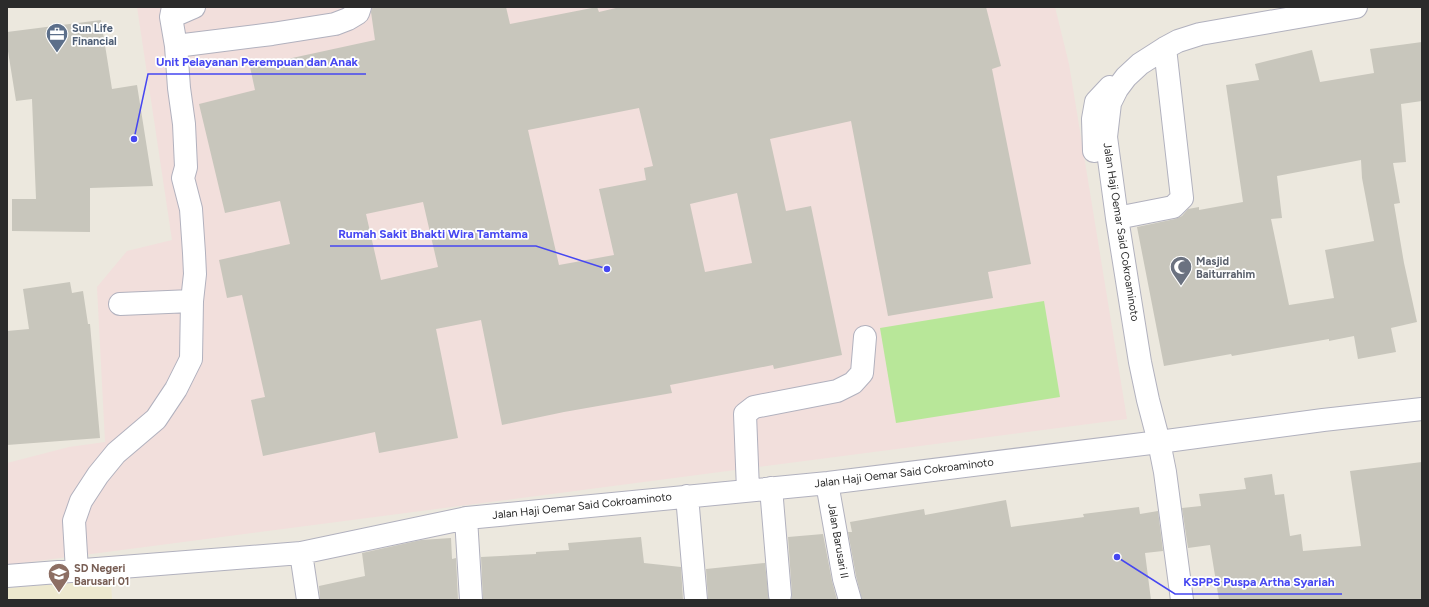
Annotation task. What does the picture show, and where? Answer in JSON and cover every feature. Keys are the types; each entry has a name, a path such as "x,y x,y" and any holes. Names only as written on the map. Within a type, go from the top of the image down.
{"street":[{"path":"77,571 74,521 80,501 116,453 156,419 176,389 191,359 192,301 195,274 194,253 191,209 183,178 186,167 184,131 172,12 194,7"},
{"path":"176,46 272,34 335,24 358,13 360,7"},
{"name":"Jalan Haji Oemar Said Cokroaminoto","path":"1182,600 1165,472 1127,350 1111,272 1094,145 1092,119 1096,102 1143,55 1167,40 1195,27 1219,21 1273,16 1320,7"},
{"name":"Jalan Haji Oemar Said Cokroaminoto","path":"1155,442 1140,362 1117,218 1106,137 1110,103 1117,89 1126,77 1140,64 1178,41 1200,34 1356,7"},
{"path":"1117,218 1173,207 1182,198 1165,48"},
{"path":"120,304 192,301"},
{"path":"748,490 745,414 754,407 837,391 853,383 862,373 865,337"},
{"name":"Jalan Haji Oemar Said Cokroaminoto","path":"7,576 301,553 466,518 827,483 1323,420 1422,409"},
{"name":"Jalan Barusari II","path":"827,483 844,580 850,600"},
{"path":"771,488 780,595"},
{"path":"687,496 696,600"},
{"path":"466,518 471,600"},
{"path":"301,553 308,600"}],"shaded area":[{"path":"137,7 1055,7 1069,64 1127,419 7,565 7,463 69,447 105,442 97,287 127,251 172,240"},
{"name":"SD Negeri Barusari 01","path":"111,580 112,600 7,600 7,588"}],"green space":[{"path":"1044,301 1060,397 896,423 880,328"}],"building":[{"path":"372,7 506,7 510,24 597,7 599,12 620,7 986,7 1001,66 992,69 1031,264 988,272 993,298 888,316 851,121 770,139 786,211 811,206 842,355 774,369 773,365 670,385 672,393 564,412 502,425 481,320 436,329 458,438 379,453 375,432 263,456 251,400 265,397 242,295 227,298 219,260 290,244 280,201 225,213 199,104 255,90 250,67 375,40 371,12","holes":["639,108 653,166 644,168 646,180 599,189 614,255 559,265 528,130","737,193 752,263 705,272 690,204","423,202 438,267 381,280 366,214"]},
{"path":"101,20 112,89 137,85 153,186 90,188 90,232 12,231 12,199 36,199 32,99 16,101 7,45 7,32"},
{"path":"1422,42 1422,101 1401,104 1406,162 1393,163 1400,203 1394,204 1404,263 1417,322 1391,328 1396,352 1358,359 1354,336 1232,356 1231,354 1164,366 1137,227 1175,219 1182,216 1188,209 1199,207 1199,210 1243,202 1226,85 1259,80 1255,64 1312,50 1320,82 1374,73 1370,49","holes":["1361,160 1362,178 1374,241 1325,250 1334,298 1289,305 1271,219 1282,218 1277,176"]},
{"path":"70,282 72,293 83,291 88,324 90,324 100,438 7,445 7,331 29,329 23,289"},
{"path":"1422,462 1422,600 1219,600 1210,545 1188,548 1182,508 1201,506 1199,494 1246,489 1244,478 1272,474 1275,495 1284,494 1290,536 1301,534 1303,551 1361,546 1350,471"},
{"path":"1006,500 1011,527 1084,517 1083,514 1139,507 1140,514 1158,511 1163,551 1145,553 1151,600 862,600 848,532 852,532 850,522 924,509 925,515"},
{"path":"823,534 837,600 791,600 792,594 788,537"},
{"path":"641,537 644,563 681,567 683,600 483,600 481,557 536,554 536,552 569,550 568,543"},
{"path":"451,538 452,559 456,558 458,600 320,600 319,586 365,576 362,553 421,540"},
{"path":"765,563 769,600 708,600 706,569"}],"place":[{"name":"Sun Life Financial","path":"57,54"},
{"name":"Unit Pelayanan Perempuan dan Anak","path":"134,139"},
{"name":"Rumah Sakit Bhakti Wira Tamtama","path":"607,269"},
{"name":"Masjid Baiturrahim","path":"1181,286"},
{"name":"KSPPS Puspa Artha Syariah","path":"1117,557"},
{"name":"SD Negeri Barusari 01","path":"59,594"}]}
